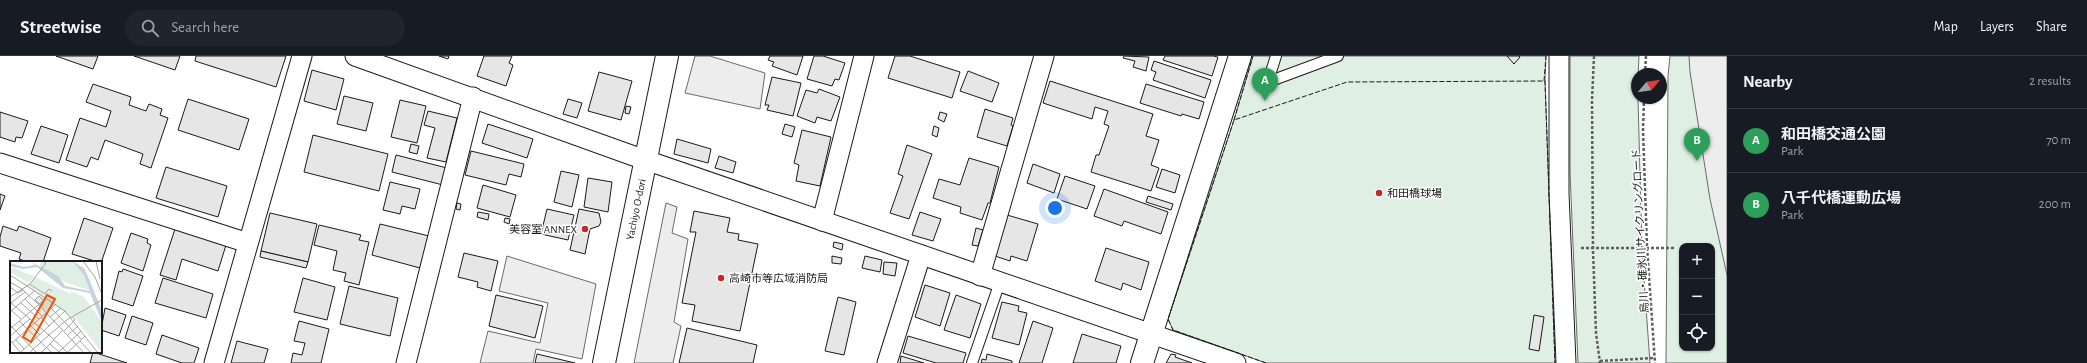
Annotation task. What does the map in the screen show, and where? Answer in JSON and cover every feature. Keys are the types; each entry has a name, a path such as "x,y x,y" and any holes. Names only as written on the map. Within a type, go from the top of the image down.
{"street":[{"path":"214,363 302,56"},
{"path":"355,56 473,97 497,108 645,160 1236,363"},
{"name":"Yachiyo O-dori","path":"604,363 667,56"},
{"path":"822,221 864,56"},
{"path":"980,276 1044,56"},
{"path":"1142,363 1240,56"},
{"path":"1558,56 1561,260 1566,363"},
{"path":"406,363 473,97"},
{"path":"0,163 248,243"},
{"path":"887,363 922,255"}],"lane":[{"path":"1276,56 1270,75 1271,78 1276,80 1338,56"},
{"path":"972,363 1000,282"}],"path":[{"path":"1594,56 1592,100 1593,248 1596,333 1600,362 1654,358"},
{"path":"1645,68 1646,56"},
{"name":"烏川・碓氷川サイクリングロード","path":"1644,104 1643,130 1647,247 1654,363"},
{"path":"1593,248 1675,248"}],"green space":[{"name":"和田橋球場","path":"1253,56 1546,56 1545,81 1555,363 1266,363 1173,330 1168,319 1234,120"},
{"path":"1570,56 1639,56 1638,68 1631,68 1631,104 1638,104 1642,251 1650,363 1578,363 1570,172"},
{"path":"1670,56 1727,56 1727,363 1666,363 1668,76"}],"shaded area":[{"path":"695,56 710,56 765,73 760,109 685,93"},
{"path":"1689,56 1727,56 1727,275 1710,199 1690,72"},
{"path":"666,203 677,207 672,233 688,239 674,322 681,326 673,363 634,363"},
{"path":"507,256 596,284 582,359 536,349 533,363 480,363 488,331 540,343 548,303 499,291"}],"building":[{"path":"56,56 98,56 93,69"},
{"path":"134,56 180,56 175,70"},
{"path":"196,56 286,56 276,87 195,61"},
{"path":"439,56 449,56 448,59"},
{"path":"484,56 512,56 509,63 513,65 506,86 477,76"},
{"path":"770,56 803,56 797,75 772,66 774,62 768,60"},
{"path":"814,56 823,56 845,63 839,80 835,79 832,86 807,79"},
{"path":"895,56 910,56 960,72 952,98 888,78"},
{"path":"1124,56 1149,57 1146,71 1133,67 1135,61 1123,58"},
{"path":"1165,56 1218,57 1212,76 1163,60"},
{"path":"1507,56 1519,56 1520,57 1514,64"},
{"path":"1154,61 1211,80 1205,98 1153,80 1156,72 1151,70"},
{"path":"312,70 344,79 336,110 304,101"},
{"path":"968,71 999,83 992,102 960,91"},
{"path":"599,72 632,81 621,120 588,111"},
{"path":"772,77 801,83 793,116 767,110 769,105 765,105"},
{"path":"1050,81 1153,114 1146,136 1159,140 1151,165 1159,168 1151,191 1091,172 1096,155 1099,155 1109,126 1104,124 1108,111 1095,107 1092,119 1043,103"},
{"path":"93,84 131,97 129,105 146,111 149,104 162,109 160,115 168,118 151,168 140,164 143,154 105,140 98,160 91,157 87,167 66,160 80,118 106,127 111,111 86,102"},
{"path":"1146,84 1204,102 1199,119 1182,114 1181,116 1140,103"},
{"path":"819,89 840,97 831,121 817,117 815,123 797,116 806,90 817,93"},
{"path":"344,96 373,103 366,131 337,124"},
{"path":"188,99 249,119 239,150 178,130"},
{"path":"568,99 582,103 577,118 563,114"},
{"path":"400,100 426,106 417,143 391,137"},
{"path":"626,106 631,107 629,114 625,113"},
{"path":"985,109 1013,118 1011,125 1013,126 1007,146 977,137"},
{"path":"428,111 457,118 446,162 427,158 435,128 424,125"},
{"path":"0,112 28,121 22,138 16,137 15,142 0,137"},
{"path":"940,112 947,114 944,122 938,119"},
{"path":"488,124 533,139 527,158 482,143"},
{"path":"785,124 795,127 792,137 782,134"},
{"path":"41,126 68,135 59,163 31,154"},
{"path":"934,126 939,128 937,137 932,135"},
{"path":"802,130 831,137 820,186 796,181 799,165 794,163"},
{"path":"313,135 388,154 379,191 304,172"},
{"path":"677,139 711,149 708,163 674,154"},
{"path":"411,144 419,146 417,154 409,152"},
{"path":"907,145 932,154 909,219 890,213 903,176 898,174"},
{"path":"471,151 524,164 521,177 509,174 506,185 465,175"},
{"path":"396,155 447,168 443,185 392,172"},
{"path":"719,156 736,162 733,173 715,168"},
{"path":"969,158 999,167 990,203 988,203 982,220 960,213 961,207 933,198 939,179 960,185"},
{"path":"1033,164 1060,174 1054,193 1027,183"},
{"path":"166,167 227,186 218,217 156,198"},
{"path":"1162,169 1180,175 1175,193 1156,187"},
{"path":"561,171 579,175 572,207 554,202"},
{"path":"1065,176 1095,186 1087,209 1057,199"},
{"path":"588,178 612,182 608,212 584,207"},
{"path":"390,182 420,189 415,209 402,206 400,214 383,210"},
{"path":"483,185 516,195 510,217 477,208"},
{"path":"1104,189 1168,212 1161,234 1124,221 1122,226 1094,216"},
{"path":"0,194 5,196 0,210"},
{"path":"1148,196 1173,204 1171,210 1146,202"},
{"path":"457,203 461,204 460,210 456,209"},
{"path":"547,209 574,215 568,240 541,234"},
{"path":"579,209 599,213 601,222 599,226 590,229 585,254 570,250"},
{"path":"694,211 730,218 727,232 739,234 738,240 758,244 740,331 692,321 695,305 682,303 696,232 690,232"},
{"path":"478,212 489,214 488,220 477,217"},
{"path":"920,212 941,219 933,241 912,235"},
{"path":"270,213 317,224 308,262 261,251"},
{"path":"1007,215 1038,224 1027,261 1011,256 1010,261 995,256"},
{"path":"84,218 113,228 102,261 95,261 72,254"},
{"path":"505,218 510,219 509,224 504,222"},
{"path":"380,224 429,236 420,268 372,255"},
{"path":"319,225 361,235 359,240 369,242 359,285 344,281 346,273 333,270 337,251 314,245"},
{"path":"3,226 17,231 19,226 51,238 43,261 25,261 19,259 21,253 0,246 0,237"},
{"path":"976,228 983,230 978,246 972,245"},
{"path":"175,229 226,245 218,271 182,259 176,280 160,275"},
{"path":"131,233 148,239 147,243 151,245 143,271 121,263"},
{"path":"834,242 843,244 842,250 833,247"},
{"path":"1106,248 1149,262 1141,290 1123,283 1121,290 1095,281"},
{"path":"261,251 308,262 306,268 260,257"},
{"path":"464,253 498,261 491,291 477,287 478,282 458,277"},
{"path":"832,256 842,258 841,264 832,263"},
{"path":"865,256 882,260 880,272 862,268"},
{"path":"884,262 897,263 895,276 883,274"},
{"path":"123,269 143,276 133,306 112,299 119,271 122,272"},
{"path":"163,278 213,294 206,318 155,303"},
{"path":"303,278 335,287 327,320 294,312"},
{"path":"925,285 950,293 940,326 915,317"},
{"path":"349,286 398,298 390,336 340,324"},
{"path":"496,295 543,306 535,338 489,326"},
{"path":"956,295 981,304 970,338 944,330"},
{"path":"838,297 856,302 844,355 825,351"},
{"path":"1002,302 1019,306 1018,311 1027,313 1019,345 992,338"},
{"path":"105,308 126,315 119,336 102,330"},
{"path":"1534,315 1544,317 1539,351 1529,349"},
{"path":"132,316 153,323 146,345 125,338"},
{"path":"299,321 329,329 321,363 291,363 293,353 302,355 305,343 294,341"},
{"path":"1033,321 1053,328 1042,363 1019,363"},
{"path":"687,328 757,345 753,363 679,363"},
{"path":"1082,334 1121,346 1116,363 1073,363"},
{"path":"162,335 199,348 194,363 182,363 156,354"},
{"path":"908,336 966,353 963,363 936,363 903,353"},
{"path":"237,341 268,349 264,363 231,363"},
{"path":"93,353 96,353 127,363 90,363"},
{"path":"537,354 575,363 535,363"},
{"path":"987,354 1012,361 1012,363 981,363 982,359 986,360"},
{"path":"1171,354 1176,355 1175,357 1192,363 1166,363"},
{"path":"901,356 924,363 900,363"}],"fence":[{"path":"1234,120 1253,56"},
{"path":"1544,81 1546,56"},
{"path":"1266,363 1173,330 1168,319 1234,120 1347,82 1545,81 1555,363"}],"place":[{"name":"和田橋交通公園","path":"1265,101"},
{"name":"八千代橋運動広場","path":"1697,161"},
{"name":"和田橋球場","path":"1379,193"},
{"name":"美容室 ANNEX","path":"585,229"},
{"name":"高崎市等広域消防局","path":"721,278"}]}
